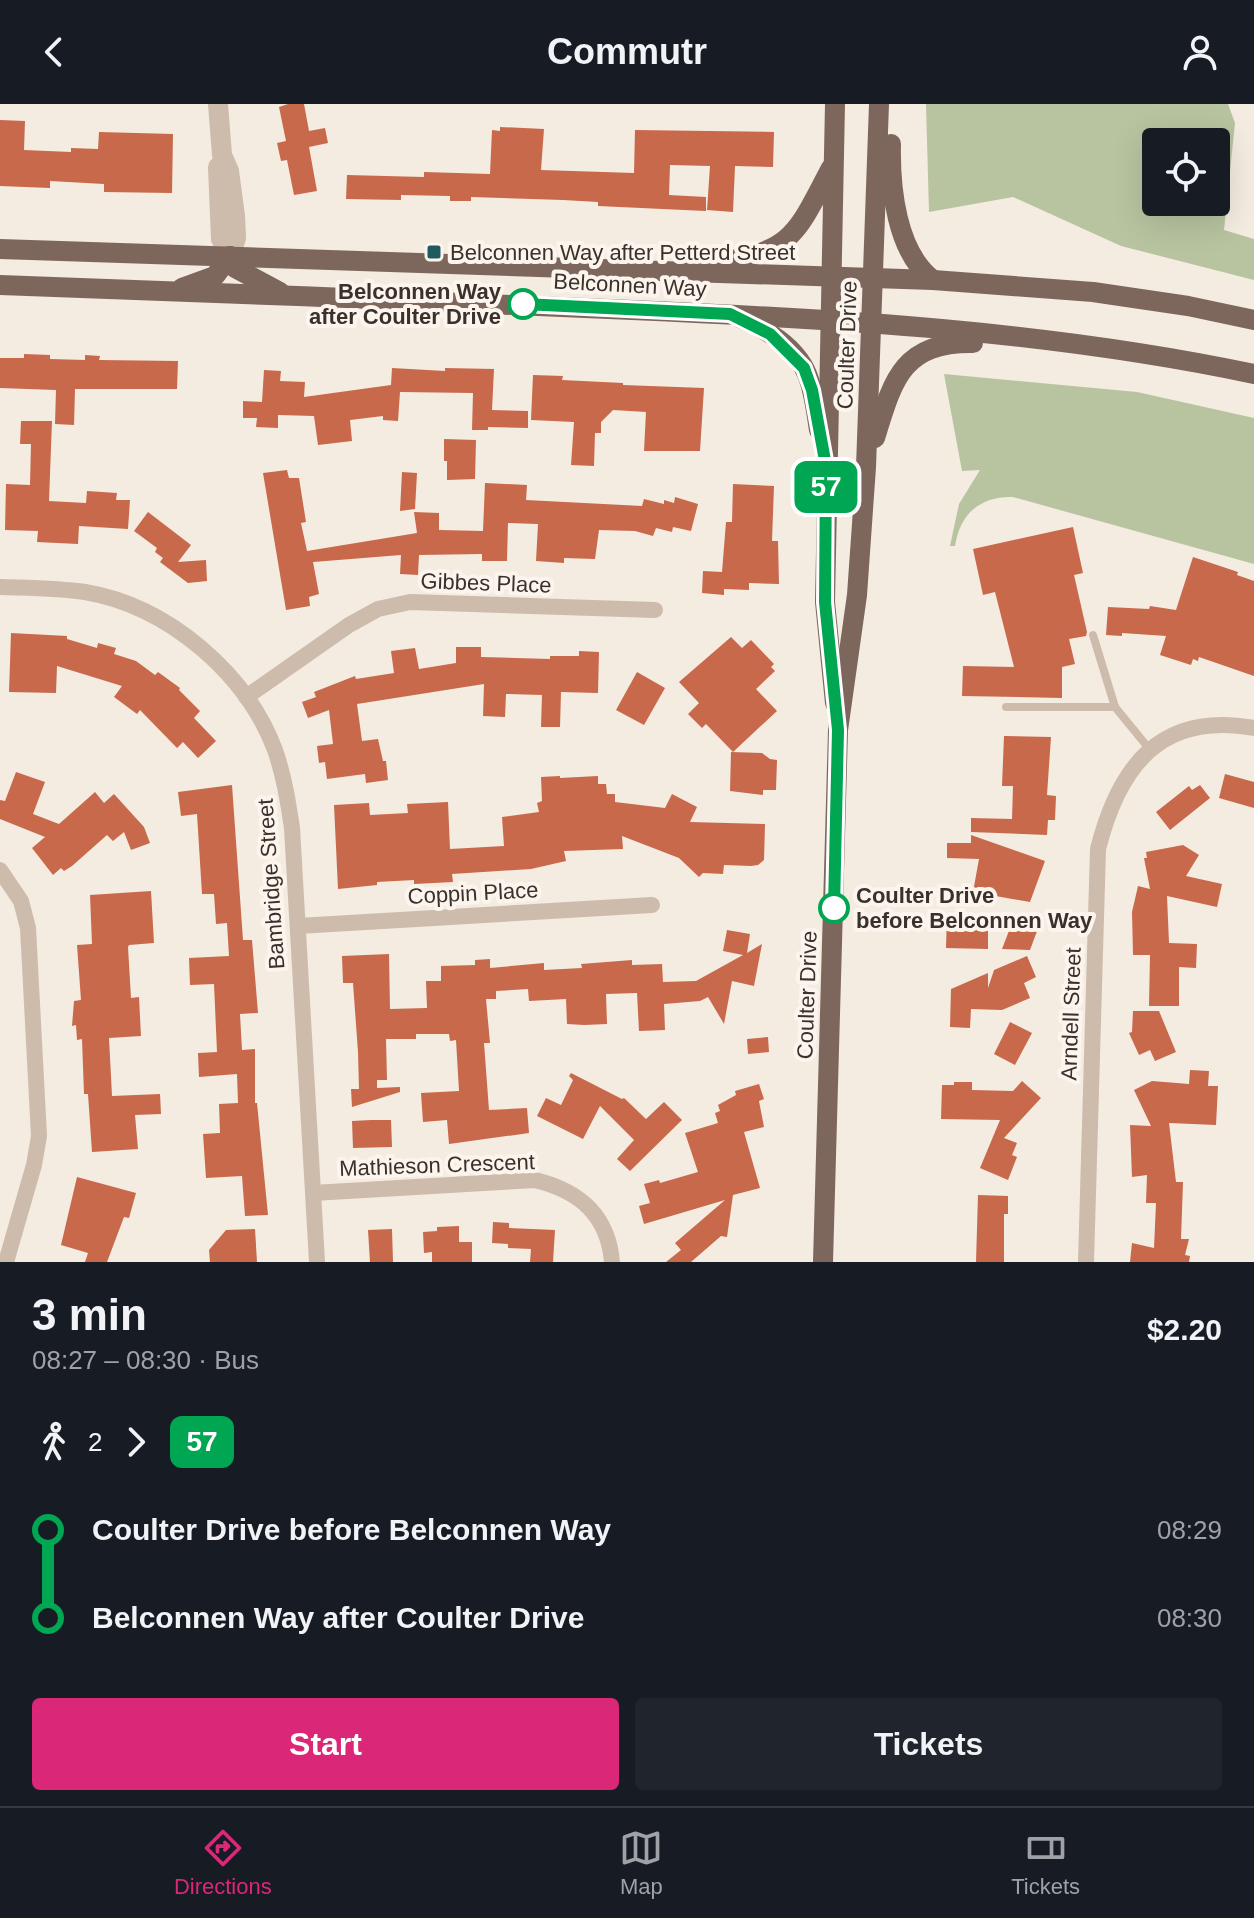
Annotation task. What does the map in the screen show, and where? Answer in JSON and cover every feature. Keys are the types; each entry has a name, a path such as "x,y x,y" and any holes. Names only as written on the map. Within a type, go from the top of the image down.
{"main road":[{"name":"Coulter Drive","path":"835,104 825,602 838,730"},
{"name":"Coulter Drive","path":"823,1262 838,730 857,595 866,467 879,104"},
{"path":"892,104 892,188 914,261 933,280"},
{"path":"661,271 739,260 780,245 806,216 833,163"},
{"name":"Belconnen Way","path":"0,249 933,280 1093,292 1188,306 1254,320"},
{"path":"172,291 215,276 230,256"},
{"path":"230,256 235,268 287,296"},
{"name":"Belconnen Way","path":"0,285 831,319 1081,345 1181,359 1254,374"},
{"path":"730,314 770,334 804,368 812,390 826,466"},
{"path":"866,467 892,385 901,370 922,353 946,344 962,343 1081,345"}],"street":[{"path":"218,104 222,155 229,171 235,216 236,238 230,256"},
{"name":"Bambridge Street","path":"0,587 87,592 146,612 200,648 246,697 274,748 286,787 292,828 317,1262"},
{"name":"Gibbes Place","path":"246,697 349,625 378,609 410,602 655,610"},
{"name":"Arndell Street","path":"1086,1262 1098,849 1106,815 1121,784 1167,738 1195,726 1224,723 1254,728"},
{"path":"0,870 21,901 28,928 39,1136 34,1165 6,1262"},
{"name":"Coppin Place","path":"298,926 652,905"},
{"name":"Mathieson Crescent","path":"313,1193 523,1180 547,1183 581,1199 599,1219 611,1246 612,1262"}],"lane":[{"path":"1093,635 1115,707 1151,751"},
{"path":"1006,707 1115,707"}],"green space":[{"path":"926,104 1228,104 1235,123 1230,172 1230,128 1142,128 1142,216 1225,216 1224,230 1254,239 1254,280 1121,246 1013,197 929,212"},
{"path":"944,374 1137,392 1254,418 1254,564 1013,497 991,500 974,509 962,525 955,546 950,546 959,504 980,470 962,471"}],"building":[{"path":"304,104 309,131 325,128 328,143 309,147 317,191 294,195 287,160 281,161 277,143 286,141 279,107"},
{"path":"0,120 25,121 24,150 71,152 71,148 98,149 99,132 173,134 172,193 104,192 104,184 50,181 50,188 0,186"},
{"path":"500,127 544,129 541,170 634,173 635,130 774,132 773,167 735,166 733,212 707,210 710,166 670,165 669,195 706,197 706,211 598,206 598,202 563,200 471,197 471,201 450,201 450,196 401,195 401,200 346,199 347,175 424,177 424,172 490,174 492,130 500,131"},
{"path":"24,354 50,355 50,359 85,360 85,355 100,356 99,360 178,361 177,389 75,389 74,425 55,424 56,390 0,388 0,358 24,358"},
{"path":"392,368 445,371 445,368 494,369 492,410 528,411 528,428 488,427 488,430 472,430 473,393 400,392 398,421 383,420 383,416 350,420 352,441 318,445 314,416 278,415 278,428 256,427 257,418 243,418 243,401 262,402 264,370 281,371 280,381 305,382 304,397 391,385"},
{"path":"533,375 623,385 704,388 700,451 644,451 646,412 613,410 601,422 601,433 595,433 594,466 571,465 574,422 531,420"},
{"path":"21,421 52,421 49,501 86,503 87,491 117,493 116,500 130,500 128,529 79,526 78,544 37,542 38,531 5,530 6,484 30,485 31,444 20,444"},
{"path":"444,439 476,440 475,479 447,480"},
{"path":"287,470 289,478 299,478 306,522 301,523 307,551 417,533 414,512 439,513 439,530 483,531 485,483 527,485 526,500 642,506 644,499 664,504 664,500 674,503 675,497 698,504 691,531 673,527 672,532 656,528 653,536 635,531 599,530 595,559 564,558 564,563 536,561 538,524 508,523 507,561 482,561 482,554 419,555 418,575 400,574 401,555 313,562 319,594 309,597 310,606 286,610 263,473"},
{"path":"402,472 417,473 415,509 400,511"},
{"path":"733,484 774,486 772,541 778,541 779,584 749,583 749,590 724,589 724,595 702,593 703,571 722,572 726,522 732,522"},
{"path":"148,512 191,545 178,562 206,560 207,581 188,583 160,562 163,558 155,552 157,548 134,531"},
{"path":"1073,527 1083,573 1074,575 1087,632 1086,636 1069,639 1075,664 1062,667 1062,698 962,696 963,666 1014,667 995,592 983,595 973,549"},
{"path":"1193,557 1238,572 1237,575 1254,581 1254,676 1199,657 1198,661 1193,659 1191,665 1160,655 1166,636 1106,635 1108,607 1149,609 1150,606 1176,610"},
{"path":"11,633 67,636 67,639 97,648 98,643 116,648 114,654 136,661 155,675 158,672 180,688 200,711 194,718 216,741 198,758 183,742 177,748 140,710 137,714 114,697 122,686 57,666 56,693 9,692"},
{"path":"731,637 742,648 751,640 774,664 771,667 775,671 756,689 777,711 733,752 706,724 702,728 688,714 699,703 679,682"},
{"path":"456,647 481,647 481,657 550,659 550,656 579,656 579,651 599,652 598,693 561,692 560,727 541,727 542,695 506,694 505,717 483,716 484,684 357,704 362,741 378,739 383,761 386,761 388,780 366,783 365,774 327,779 325,762 319,763 317,746 333,744 329,710 308,718 302,702 316,697 314,692 355,676 356,679 394,673 391,651 415,648 419,669 456,663"},
{"path":"637,672 665,688 644,725 616,710"},
{"path":"1004,736 1051,737 1047,795 1056,796 1055,820 1048,820 1047,835 971,832 971,818 1012,819 1013,786 1002,786"},
{"path":"731,752 762,753 777,760 776,790 763,790 763,795 730,791"},
{"path":"16,772 45,782 33,814 59,824 95,792 104,803 114,794 144,827 150,843 131,850 124,832 113,841 107,835 72,866 64,871 61,868 53,875 32,848 45,837 0,819 0,800 5,801"},
{"path":"1225,774 1254,782 1254,808 1219,798"},
{"path":"598,776 598,784 606,784 607,794 615,794 615,802 665,808 672,794 697,807 690,822 765,824 764,860 751,866 724,865 723,874 703,873 699,877 679,858 622,836 623,849 564,851 566,861 531,869 452,874 453,882 377,882 377,885 338,889 334,805 369,803 370,815 408,813 407,804 448,802 450,849 504,846 502,817 539,812 537,803 542,801 541,777"},
{"path":"232,785 243,940 252,940 258,1013 240,1014 242,1050 255,1049 255,1103 268,1215 245,1216 242,1176 206,1178 203,1134 220,1133 219,1104 238,1103 237,1074 199,1077 198,1053 217,1052 214,984 190,985 189,958 229,956 227,923 216,924 214,894 202,894 197,814 181,816 178,792"},
{"path":"1200,785 1210,798 1170,830 1156,812 1189,786 1192,790"},
{"path":"971,835 1045,861 1030,902 973,892 979,859 947,858 947,843 971,843"},
{"path":"1183,845 1199,855 1186,876 1222,884 1217,907 1167,896 1169,943 1197,944 1196,968 1179,967 1179,1006 1149,1006 1150,955 1133,955 1132,912 1138,886 1150,889 1144,858 1147,858 1146,852"},
{"path":"151,891 154,943 128,947 131,998 139,997 141,1036 109,1038 112,1096 160,1094 161,1114 135,1115 138,1149 92,1152 88,1094 84,1094 82,1039 77,1040 76,1025 72,1026 74,1001 81,1000 77,945 92,944 90,895"},
{"path":"947,914 961,914 961,922 988,923 988,949 946,948"},
{"path":"1012,923 1040,923 1030,950 1002,949"},
{"path":"727,930 750,934 747,953 762,944 754,986 732,981 724,1024 708,997 700,1001 664,1004 665,1030 639,1031 637,993 606,994 607,1024 584,1025 567,1024 566,999 529,1001 528,989 496,991 496,999 486,999 490,1043 484,1043 489,1110 527,1108 529,1133 449,1144 447,1120 423,1122 421,1093 459,1091 456,1040 450,1041 449,1034 416,1034 416,1039 386,1039 387,1080 377,1080 377,1088 400,1087 400,1092 352,1107 351,1089 359,1089 358,1052 353,983 343,983 342,956 389,954 390,1009 427,1008 426,981 441,981 441,966 475,965 475,960 490,959 490,968 544,963 544,970 632,960 632,965 662,964 663,982 696,981 743,955 723,951"},
{"path":"1027,956 1036,977 1024,983 1030,998 1002,1010 971,1009 970,1028 950,1027 951,989 988,973 988,988 994,970"},
{"path":"1133,1011 1159,1011 1176,1052 1155,1061 1150,1050 1139,1055 1129,1033 1132,1032"},
{"path":"1010,1022 1032,1033 1015,1065 994,1054"},
{"path":"768,1037 769,1052 748,1054 747,1039"},
{"path":"1190,1070 1209,1071 1208,1086 1218,1086 1216,1125 1169,1123 1176,1182 1183,1182 1181,1239 1189,1239 1185,1255 1190,1256 1189,1262 1130,1262 1132,1243 1154,1248 1156,1203 1146,1203 1147,1175 1132,1177 1130,1125 1151,1126 1134,1090 1152,1081 1189,1084"},
{"path":"571,1073 624,1098 646,1119 664,1102 682,1120 630,1171 617,1159 634,1140 600,1106 583,1139 537,1116 546,1098 561,1105 573,1080 569,1076"},
{"path":"1022,1081 1041,1098 1004,1138 1017,1143 1012,1155 1017,1157 1008,1180 980,1168 1000,1120 941,1119 942,1085 972,1082 972,1090 1013,1091"},
{"path":"759,1084 764,1099 759,1101 764,1127 744,1132 760,1188 733,1195 727,1237 721,1236 691,1262 666,1262 681,1250 675,1243 725,1200 644,1224 639,1206 650,1203 644,1184 659,1180 660,1183 698,1172 685,1133 718,1123 715,1113 720,1111 718,1105 736,1095 735,1091"},
{"path":"391,1120 392,1147 353,1148 352,1121"},
{"path":"77,1177 136,1193 129,1218 124,1217 107,1262 85,1262 88,1253 61,1245"},
{"path":"978,1195 1008,1196 1008,1214 1004,1214 1004,1262 976,1262"},
{"path":"493,1222 509,1223 509,1228 555,1230 553,1262 530,1262 531,1249 508,1248 508,1244 492,1243"},
{"path":"459,1226 459,1242 472,1242 472,1262 432,1262 432,1252 424,1253 423,1232 437,1231 437,1227"},
{"path":"255,1229 257,1262 210,1262 209,1250 226,1230"},
{"path":"392,1229 393,1262 370,1262 368,1230"}],"bus line":[{"name":"57","path":"523,304 730,314 770,334 798,359 809,377 826,466 825,602 838,730 834,908"}],"place":[{"name":"Belconnen Way after Petterd Street","path":"434,252"},
{"name":"Belconnen Way after Coulter Drive","path":"523,304"},
{"name":"Coulter Drive before Belconnen Way","path":"834,908"}]}
